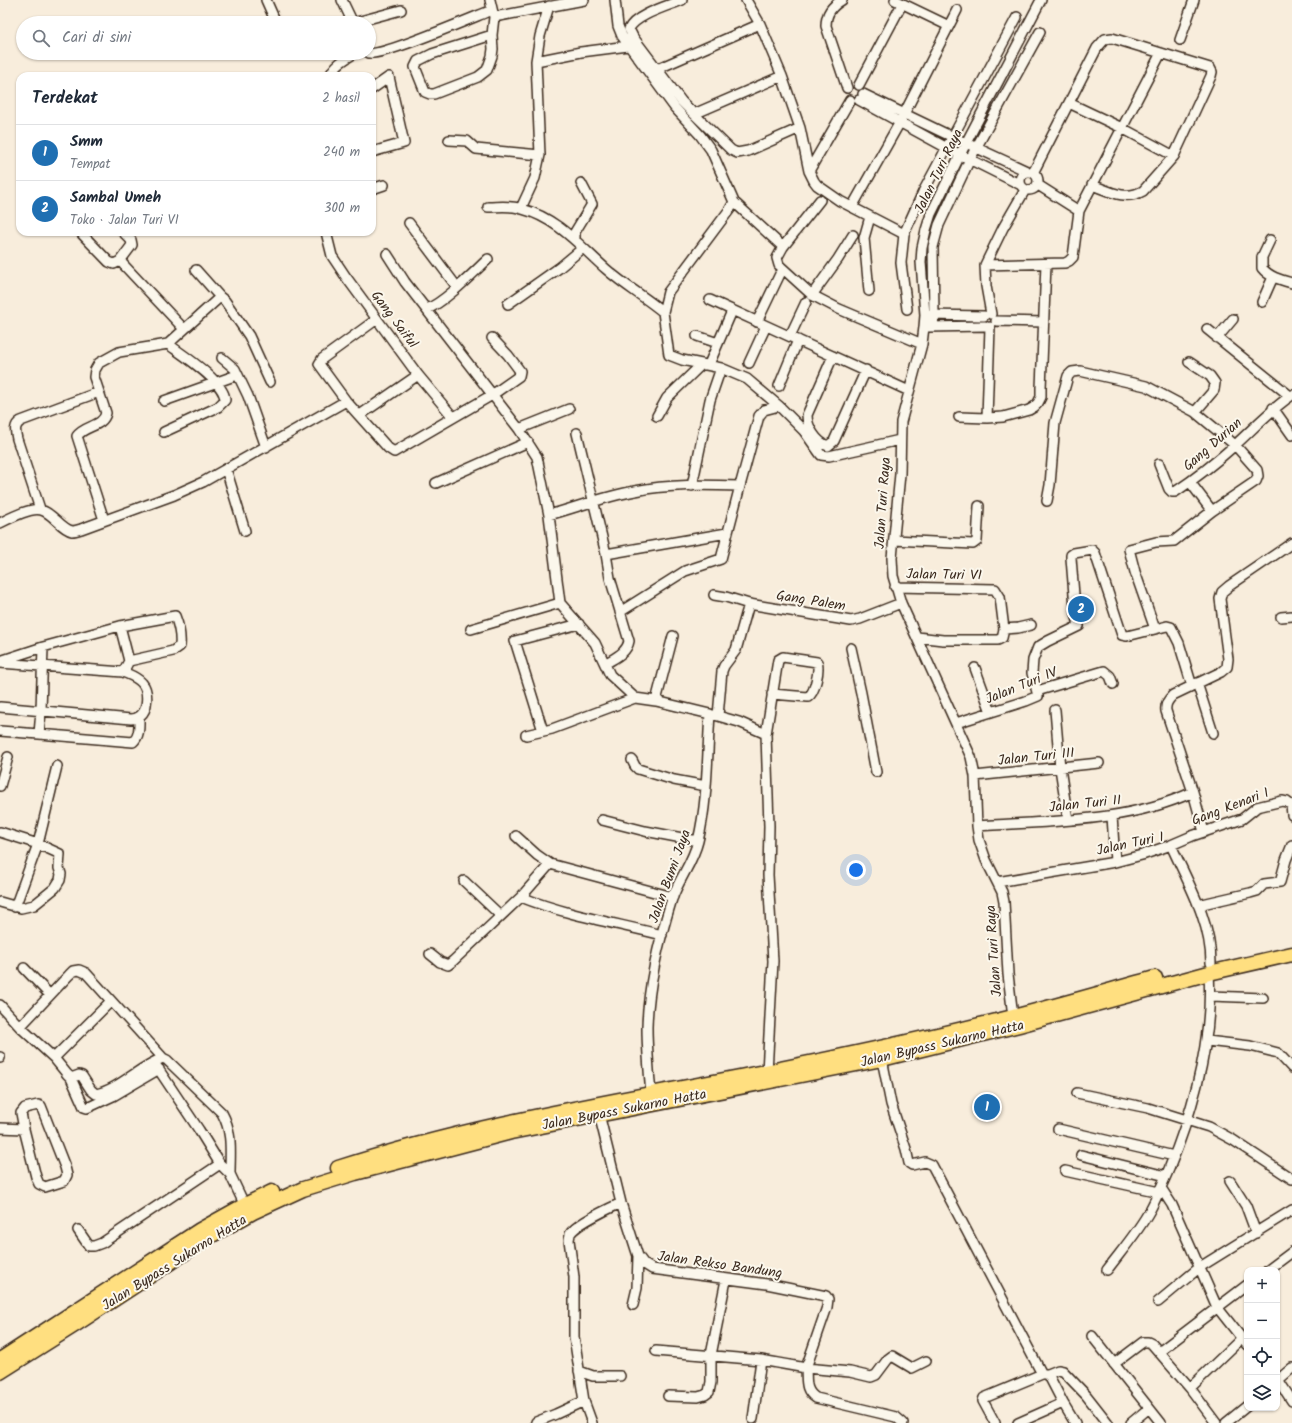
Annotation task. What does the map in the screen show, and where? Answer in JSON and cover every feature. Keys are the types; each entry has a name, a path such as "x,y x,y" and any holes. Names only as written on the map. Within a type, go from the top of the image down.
{"highway":[{"name":"Jalan Bypass Sukarno Hatta","path":"0,1372 40,1341 200,1230 303,1189 355,1173 511,1132 882,1059 1019,1025 1292,944"},
{"name":"Jalan Bypass Sukarno Hatta","path":"247,1210 296,1182 368,1158 481,1128 767,1072 1012,1017 1210,968 1292,954"},
{"name":"Jalan Bypass Sukarno Hatta","path":"0,1360 40,1341"}],"street":[{"path":"266,0 273,16"},
{"path":"342,0 350,16"},
{"path":"490,0 493,13 492,56 484,73 478,77 434,94 428,93 424,90 416,67 418,61 432,54 492,35"},
{"path":"376,53 493,13 584,0"},
{"path":"615,0 618,26 622,36 675,108 711,150 734,202 784,247"},
{"path":"682,0 640,18 630,27 630,32 633,37 682,102 731,150 737,153 748,151 800,128"},
{"path":"746,0 760,24 782,76 800,128 809,171 817,185 840,201 904,234"},
{"path":"842,0 835,4 830,10 827,15 826,26 846,88 846,94 858,95 902,118 947,148 1023,187 1031,190 1038,185"},
{"name":"Jalan Turi Raya","path":"1012,1017 1004,902 1002,892 982,849 977,826 975,776 970,757 901,603 895,587 892,563 900,474 901,422 922,344 929,326 925,316 921,262 922,248 931,214 966,143 1041,0"},
{"path":"1180,40 1194,0"},
{"path":"809,171 858,95 898,2 949,26"},
{"path":"521,208 535,178 540,155 536,61 540,36 549,6"},
{"path":"376,17 402,10"},
{"path":"852,207 902,118 957,10"},
{"path":"907,309 901,263 904,234 947,148 1017,17"},
{"path":"656,69 760,24"},
{"path":"989,321 929,326 934,315 933,247 939,225 970,159 1040,32"},
{"path":"1023,187 1020,181 1022,175 1031,172 1097,48 1105,40 1112,38 1161,52 1208,68 1212,72 1174,156 1143,192 1132,196 1124,196 1092,185"},
{"path":"536,61 581,52 628,46"},
{"path":"985,265 1065,263 1073,257 1079,211 1161,52"},
{"path":"332,72 337,65 344,60"},
{"path":"694,114 782,76"},
{"path":"376,86 389,77 404,143 376,151"},
{"path":"846,88 851,84 858,95"},
{"path":"1069,103 1122,128 1174,156"},
{"path":"902,118 953,137 1031,172 1038,178 1038,185"},
{"path":"449,140 468,141 476,149 540,155"},
{"path":"574,239 576,232 592,204 581,183"},
{"path":"376,187 384,184"},
{"path":"1038,185 1079,211"},
{"path":"987,418 989,321 985,265 1023,187"},
{"path":"820,200 777,258 779,265 809,298 922,344"},
{"path":"734,202 668,292 663,312 669,355 682,360 706,363 747,379 779,406 804,431 821,454 829,456 900,440"},
{"path":"488,207 504,206 521,208 546,219 574,239 607,270 663,312"},
{"path":"869,291 864,238 870,217"},
{"path":"409,223 457,287"},
{"path":"779,386 794,338 809,298 838,260 853,235"},
{"path":"84,236 110,262 114,264 120,261 132,245 131,240 127,236"},
{"name":"Gang Saiful","path":"327,236 332,256 346,277 418,375 453,417"},
{"path":"1270,240 1262,257 1261,266 1265,272 1273,277 1292,283"},
{"path":"508,304 559,268 583,248"},
{"path":"387,254 405,282 519,429 537,457 549,515 560,603 595,643 610,675 635,698"},
{"path":"427,309 437,304 488,259"},
{"path":"120,261 184,329"},
{"path":"959,417 1003,417 1034,408 1038,403 1041,388 1046,264"},
{"path":"196,270 225,302 249,336 270,382"},
{"path":"757,322 780,274"},
{"path":"1262,302 1273,277"},
{"path":"104,520 77,436 80,432 100,422 105,417 106,413 94,377 95,370 99,363 119,352 168,344 220,297"},
{"path":"710,300 866,370 909,391"},
{"path":"657,416 670,395 706,363 718,343 732,311"},
{"path":"925,316 934,315 989,321 1044,322"},
{"path":"377,319 318,364 346,402 360,415 388,448 394,452 492,395 518,378 520,371 508,355 492,338"},
{"path":"1218,338 1233,319"},
{"path":"749,363 766,326"},
{"path":"1206,329 1291,395"},
{"path":"697,336 718,343"},
{"path":"164,432 218,407 226,400 225,395 216,382 168,344"},
{"path":"833,356 807,415 807,420 811,429 818,440 823,444 828,446 834,441 866,370"},
{"path":"222,358 235,369 248,396 266,446"},
{"path":"1189,362 1210,376 1215,383 1214,390 1195,412"},
{"path":"692,486 710,400 721,368"},
{"path":"1047,501 1050,485 1055,423 1068,376 1072,372 1080,371 1146,386 1195,412 1235,445 1256,470 1258,479 1239,494 1212,511 1174,541 1156,542 1130,550 1135,572 1155,629"},
{"path":"164,401 237,375"},
{"path":"360,415 418,375"},
{"path":"40,509 17,439 15,429 16,426 28,418 98,392"},
{"name":"Gang Durian","path":"1159,464 1169,489 1172,492 1175,492 1190,482 1235,445 1273,408 1291,395"},
{"path":"0,522 25,512 40,509 52,515 66,529 72,531 104,520 174,495 226,470 346,402"},
{"path":"620,612 685,571 721,559 759,416 764,410 779,406"},
{"path":"1273,408 1292,435"},
{"path":"519,429 569,409"},
{"path":"577,433 606,554 610,578 629,643 624,652 604,664"},
{"path":"436,483 528,442"},
{"path":"226,470 245,531"},
{"path":"1190,482 1212,511"},
{"path":"549,515 593,501 636,490 692,486 740,486"},
{"path":"894,540 973,544 977,541 979,506"},
{"path":"606,554 727,533"},
{"path":"1204,832 1193,792 1166,708 1166,703 1173,695 1222,672 1225,669 1228,664 1220,599 1222,592 1292,543"},
{"path":"1037,691 1032,673 1034,656 1038,647 1079,626 1075,607 1071,555 1074,553 1092,550 1095,553 1122,635 1127,636 1167,626 1171,627 1179,643 1213,733"},
{"name":"Jalan Turi VI","path":"895,587 995,589 1000,597 1004,629"},
{"name":"Gang Palem","path":"714,595 749,604 851,620 860,619 901,603"},
{"path":"471,629 560,603"},
{"name":"Jalan Bumi Jaya","path":"651,1094 647,1026 652,977 673,897 694,855 698,841 703,818 707,756 722,671 736,650 749,604"},
{"path":"0,662 43,647 120,626 175,616 181,635 180,646 173,652 129,661 122,672"},
{"path":"1281,617 1292,616"},
{"path":"543,731 515,641 579,624"},
{"path":"917,637 944,640 998,640 1002,638 1004,629 1031,625"},
{"path":"120,626 129,661"},
{"path":"656,701 673,636"},
{"path":"38,734 41,711 43,647"},
{"path":"851,648 876,772"},
{"path":"767,1072 773,961 768,875 769,826 766,734 772,694 777,663 783,657 817,662 819,666 814,692 810,696 772,694"},
{"path":"0,662 43,667 122,672 133,676 142,683 146,691 146,704 143,713 138,718 131,719 0,707"},
{"path":"975,668 991,712"},
{"name":"Jalan Turi IV","path":"956,723 1037,696 1037,691 1104,671 1110,676 1113,684"},
{"path":"526,735 583,718 635,698 656,701 714,715 739,722 766,734"},
{"path":"1055,710 1060,768 1068,820"},
{"path":"0,731 133,742 137,739 138,718"},
{"path":"0,786 8,756"},
{"path":"632,760 635,766 642,770 674,780 706,786"},
{"name":"Jalan Turi III","path":"975,776 1060,768 1099,762"},
{"path":"15,907 38,844 57,766"},
{"name":"Jalan Turi II","path":"977,826 1112,816 1162,804 1193,792"},
{"name":"Gang Kenari I","path":"1171,846 1192,836 1242,819 1257,807 1282,801 1287,802 1291,805 1292,815"},
{"path":"1112,816 1115,862"},
{"path":"602,820 645,831 698,841"},
{"path":"0,832 38,844 60,854 59,868 61,874 60,880 55,888 34,905 21,908 0,902"},
{"path":"516,836 536,855 550,864 673,897"},
{"path":"1198,905 1250,894 1257,891 1266,883 1280,882 1292,845"},
{"name":"Jalan Turi I","path":"997,882 1115,862 1171,846 1198,905 1208,934 1211,996 1207,1041 1187,1119 1166,1176 1150,1210 1107,1270"},
{"path":"430,954 440,962 448,965 521,897 550,864"},
{"path":"464,881 501,916"},
{"path":"521,897 569,912 662,935"},
{"path":"24,968 50,995"},
{"path":"20,1027 69,975 79,970 86,973 163,1058 171,1063 222,1113 228,1124 230,1138 230,1174"},
{"path":"1211,996 1263,998"},
{"path":"54,1058 111,1001"},
{"path":"0,1005 20,1027 54,1058 71,1078 84,1107 87,1108 113,1096 156,1065 163,1058"},
{"path":"1207,1041 1250,1046 1278,1053 1292,1068"},
{"path":"882,1059 891,1104 906,1149 909,1163 912,1165 925,1162 932,1165 1045,1374 1076,1423"},
{"path":"71,1078 79,1075 82,1076 91,1090 96,1094 110,1089 156,1065"},
{"path":"156,1065 220,1164 230,1174 247,1210"},
{"path":"1077,1092 1148,1108 1209,1127 1233,1140 1292,1179"},
{"path":"38,1105 41,1106 65,1167 66,1175 64,1181 45,1187 39,1184 24,1129 22,1113 24,1108 38,1105"},
{"name":"Jalan Rekso Bandung","path":"599,1114 621,1203 638,1256 644,1264 652,1269 726,1280 767,1284 826,1296 828,1299 827,1307 806,1368"},
{"path":"0,1128 24,1129"},
{"path":"1058,1129 1174,1156"},
{"path":"1081,1155 1166,1176"},
{"path":"78,1230 89,1246 102,1243 220,1164"},
{"path":"1065,1171 1160,1190 1172,1205 1217,1307 1244,1342 1190,1388"},
{"path":"1230,1181 1246,1206 1256,1233"},
{"path":"592,1423 584,1401 574,1337 574,1277 569,1240 570,1234 582,1225 602,1212 621,1203"},
{"path":"1158,1302 1200,1267 1292,1210"},
{"path":"1272,1267 1292,1252"},
{"path":"634,1305 638,1275 638,1256"},
{"path":"668,1396 698,1397 709,1392 711,1382 711,1355 726,1280"},
{"path":"1159,1352 1244,1287"},
{"path":"1092,1336 1161,1423"},
{"path":"1114,1364 1143,1342 1152,1344 1190,1388 1216,1423"},
{"path":"656,1351 761,1360 806,1368 850,1372 871,1377 876,1375 888,1358 892,1356 912,1368 926,1361"},
{"path":"753,1419 761,1360"},
{"path":"806,1368 807,1387 810,1394 816,1398 896,1417 903,1423"},
{"path":"1280,1377 1292,1368"},
{"path":"995,1423 983,1401 984,1398 1058,1370 1063,1371 1108,1423"},
{"path":"579,1371 593,1376 620,1376"},
{"path":"1280,1383 1292,1401"},
{"path":"536,1422 584,1401"},
{"path":"1018,1423 1063,1403"},
{"path":"1131,1423 1149,1408"},
{"path":"1226,1423 1244,1408"}],"place":[{"name":"Sambal Umeh","path":"1081,609"},
{"name":"Smm","path":"987,1107"}]}
